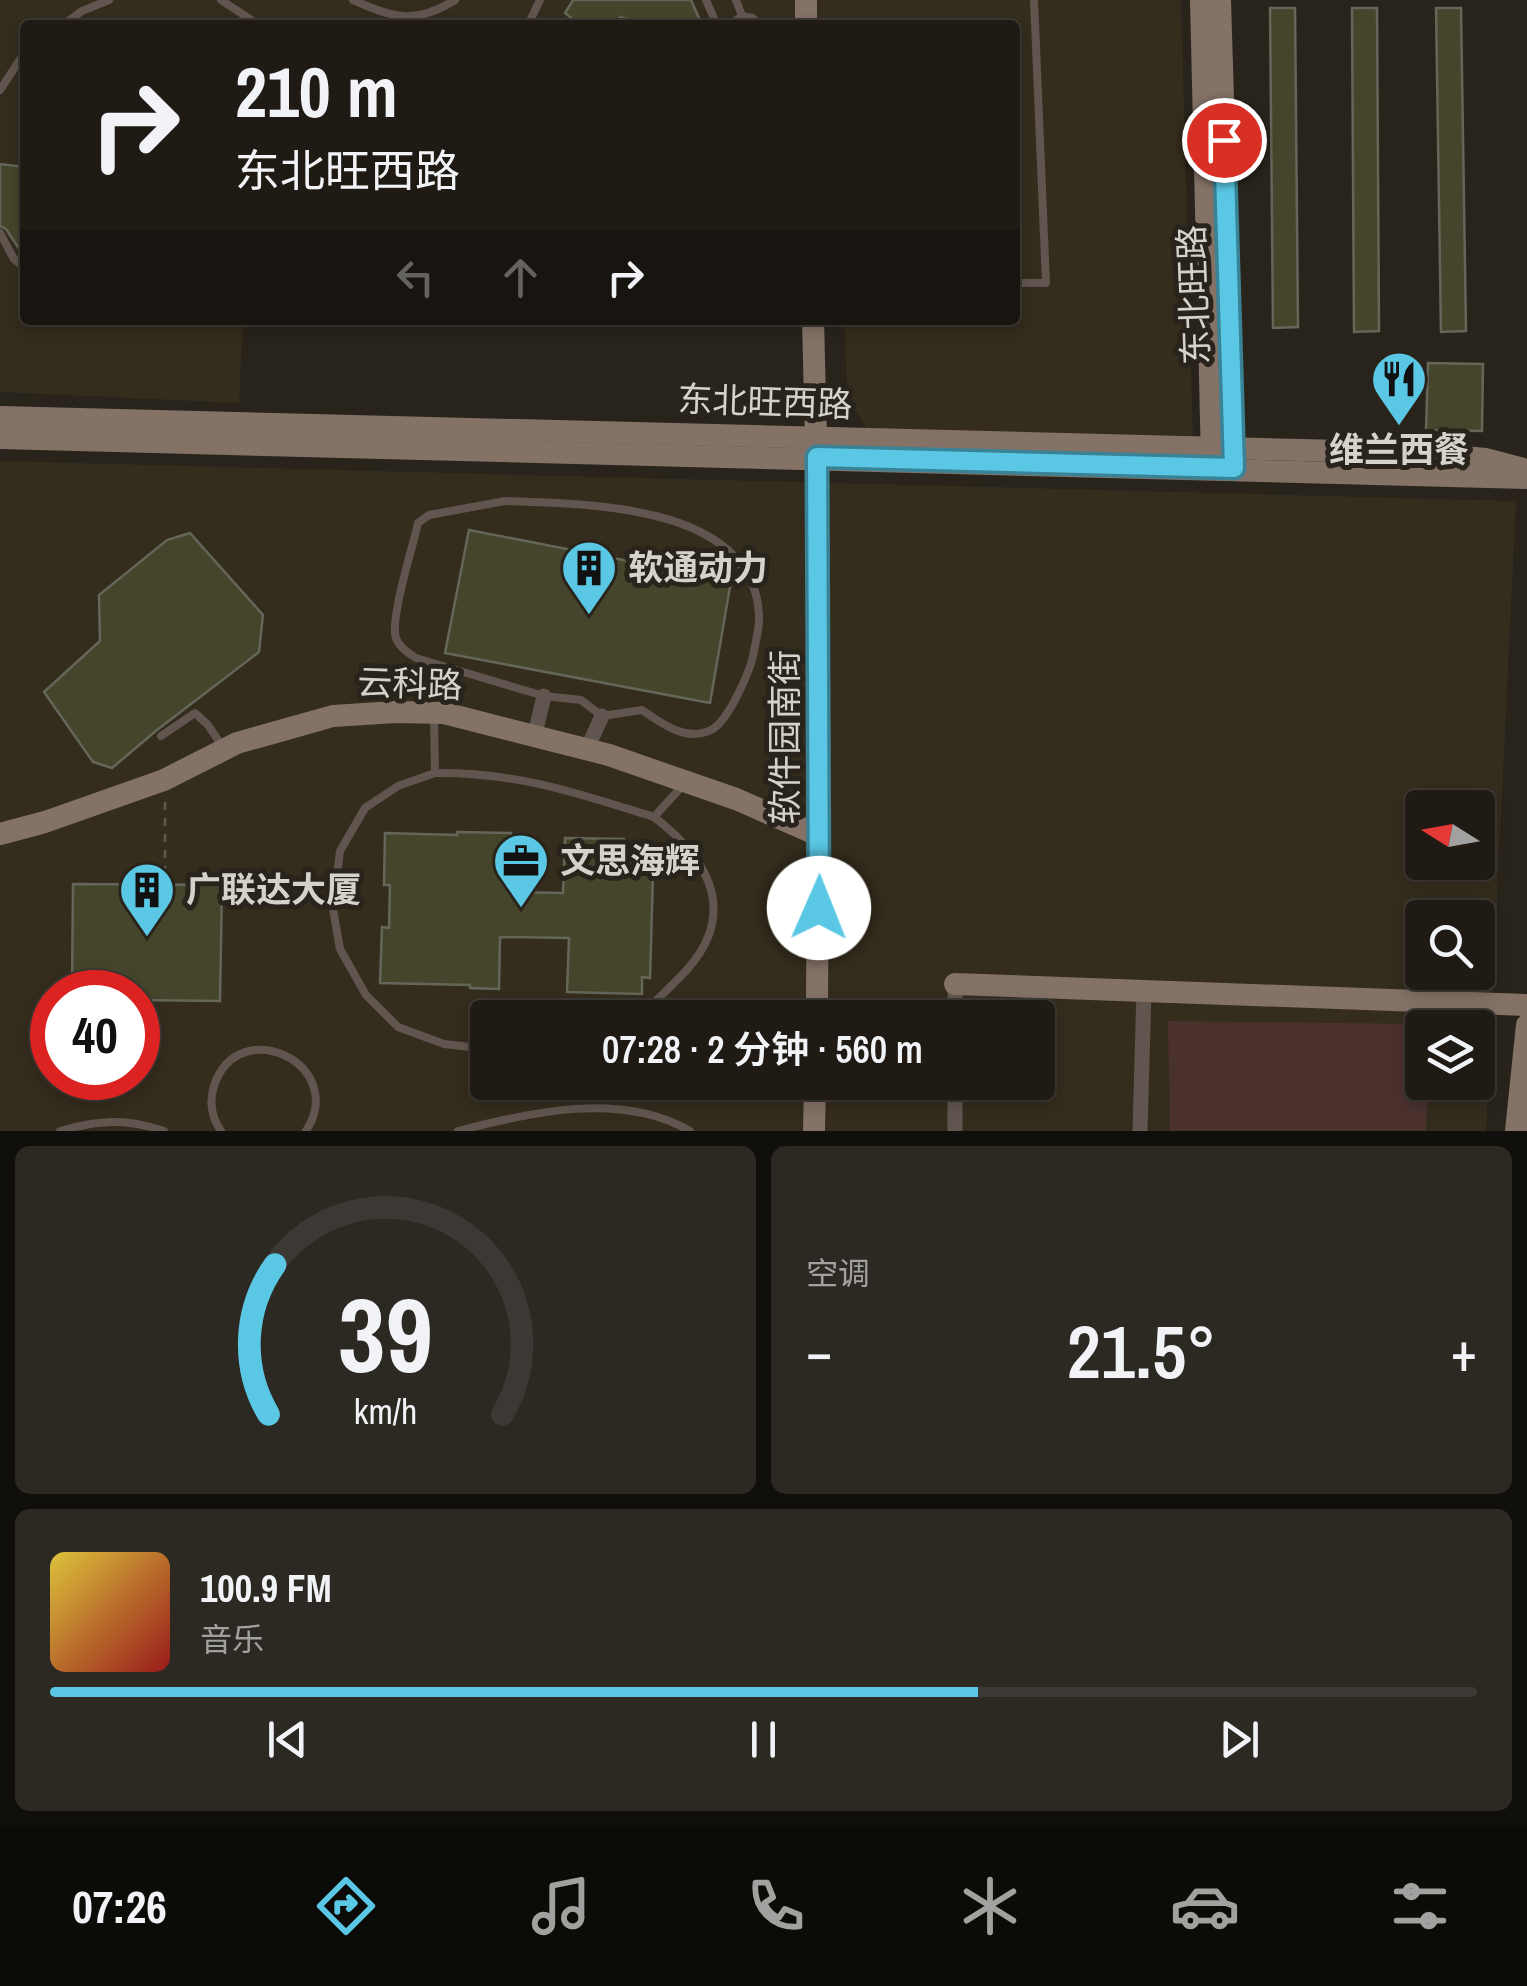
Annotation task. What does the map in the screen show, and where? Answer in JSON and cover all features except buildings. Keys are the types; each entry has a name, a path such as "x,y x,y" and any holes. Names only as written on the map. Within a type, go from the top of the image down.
{"street":[{"name":"东北旺路","path":"1201,0 1223,458"},
{"name":"东北旺路","path":"1220,0 1223,458"},
{"name":"软件园南街","path":"812,325 820,836 817,1000"},
{"name":"东北旺西路","path":"0,417 817,448"},
{"name":"东北旺西路","path":"0,438 817,448 1223,458 1527,478"},
{"name":"东北旺西路","path":"1223,458 1423,453 1485,459 1527,470"},
{"path":"535,734 544,696"},
{"name":"云科路","path":"0,834 164,780 224,750 333,716 434,713 535,734 687,781 820,836"},
{"path":"586,749 602,716"},
{"path":"956,1000 956,984 1527,1005"},
{"path":"1140,1131 1144,990"},
{"path":"1516,1131 1527,1024"},
{"path":"814,1131 815,1100"},
{"path":"956,1100 956,1131"}],"lane":[{"path":"70,20 109,0"},
{"path":"221,0 251,20"},
{"path":"353,0 394,17 428,15 455,0"},
{"path":"736,0 742,16"},
{"path":"1020,283 1046,283 1034,0"},
{"path":"737,20 742,16 754,20"},
{"path":"0,90 20,60"},
{"path":"0,232 20,264"},
{"path":"505,501 574,503 682,524 704,532 738,559 751,580 759,614 752,662 723,722 708,732 676,732 642,710 602,716 581,700 544,696 416,658 401,647 395,636 396,626 418,522 430,515 505,501"},
{"path":"161,736 194,713 208,725 224,750"},
{"path":"434,713 435,772"},
{"path":"470,1047 444,1044 398,1027 366,995 340,949 333,909 340,852 364,808 398,786 435,772 482,772 528,779 654,817 678,836 701,862 714,898 709,937 695,963 657,1000"},
{"path":"654,817 687,781"},
{"path":"221,1131 212,1108 212,1091 218,1076 243,1053 260,1049 278,1051 294,1059 306,1072 314,1088 316,1105 306,1131"},
{"path":"458,1131 509,1117 610,1108 666,1117 690,1131"},
{"path":"60,1131 111,1119 140,1122 164,1131"}],"path":[{"path":"164,780 165,885"}],"shaded area":[{"path":"0,0 1181,0 1193,443 871,434 847,399 845,325 1020,325 1020,20 20,20 20,325 243,325 239,403 0,392"},
{"path":"0,461 1516,501 1495,942 1495,900 1405,900 1405,990 1493,990 1492,1010 1405,1010 1405,1100 1487,1100 1486,1131 0,1131"},
{"path":"1168,1021 1405,1024 1405,1100 1427,1100 1426,1131 1170,1131"}],"place":[{"name":"维兰西餐","path":"1399,428"},
{"name":"软通动力","path":"589,617"},
{"name":"文思海辉","path":"521,910"},
{"name":"广联达大厦","path":"147,939"}],"route":[{"path":"819,908 817,457 1234,468 1224,140"}]}
